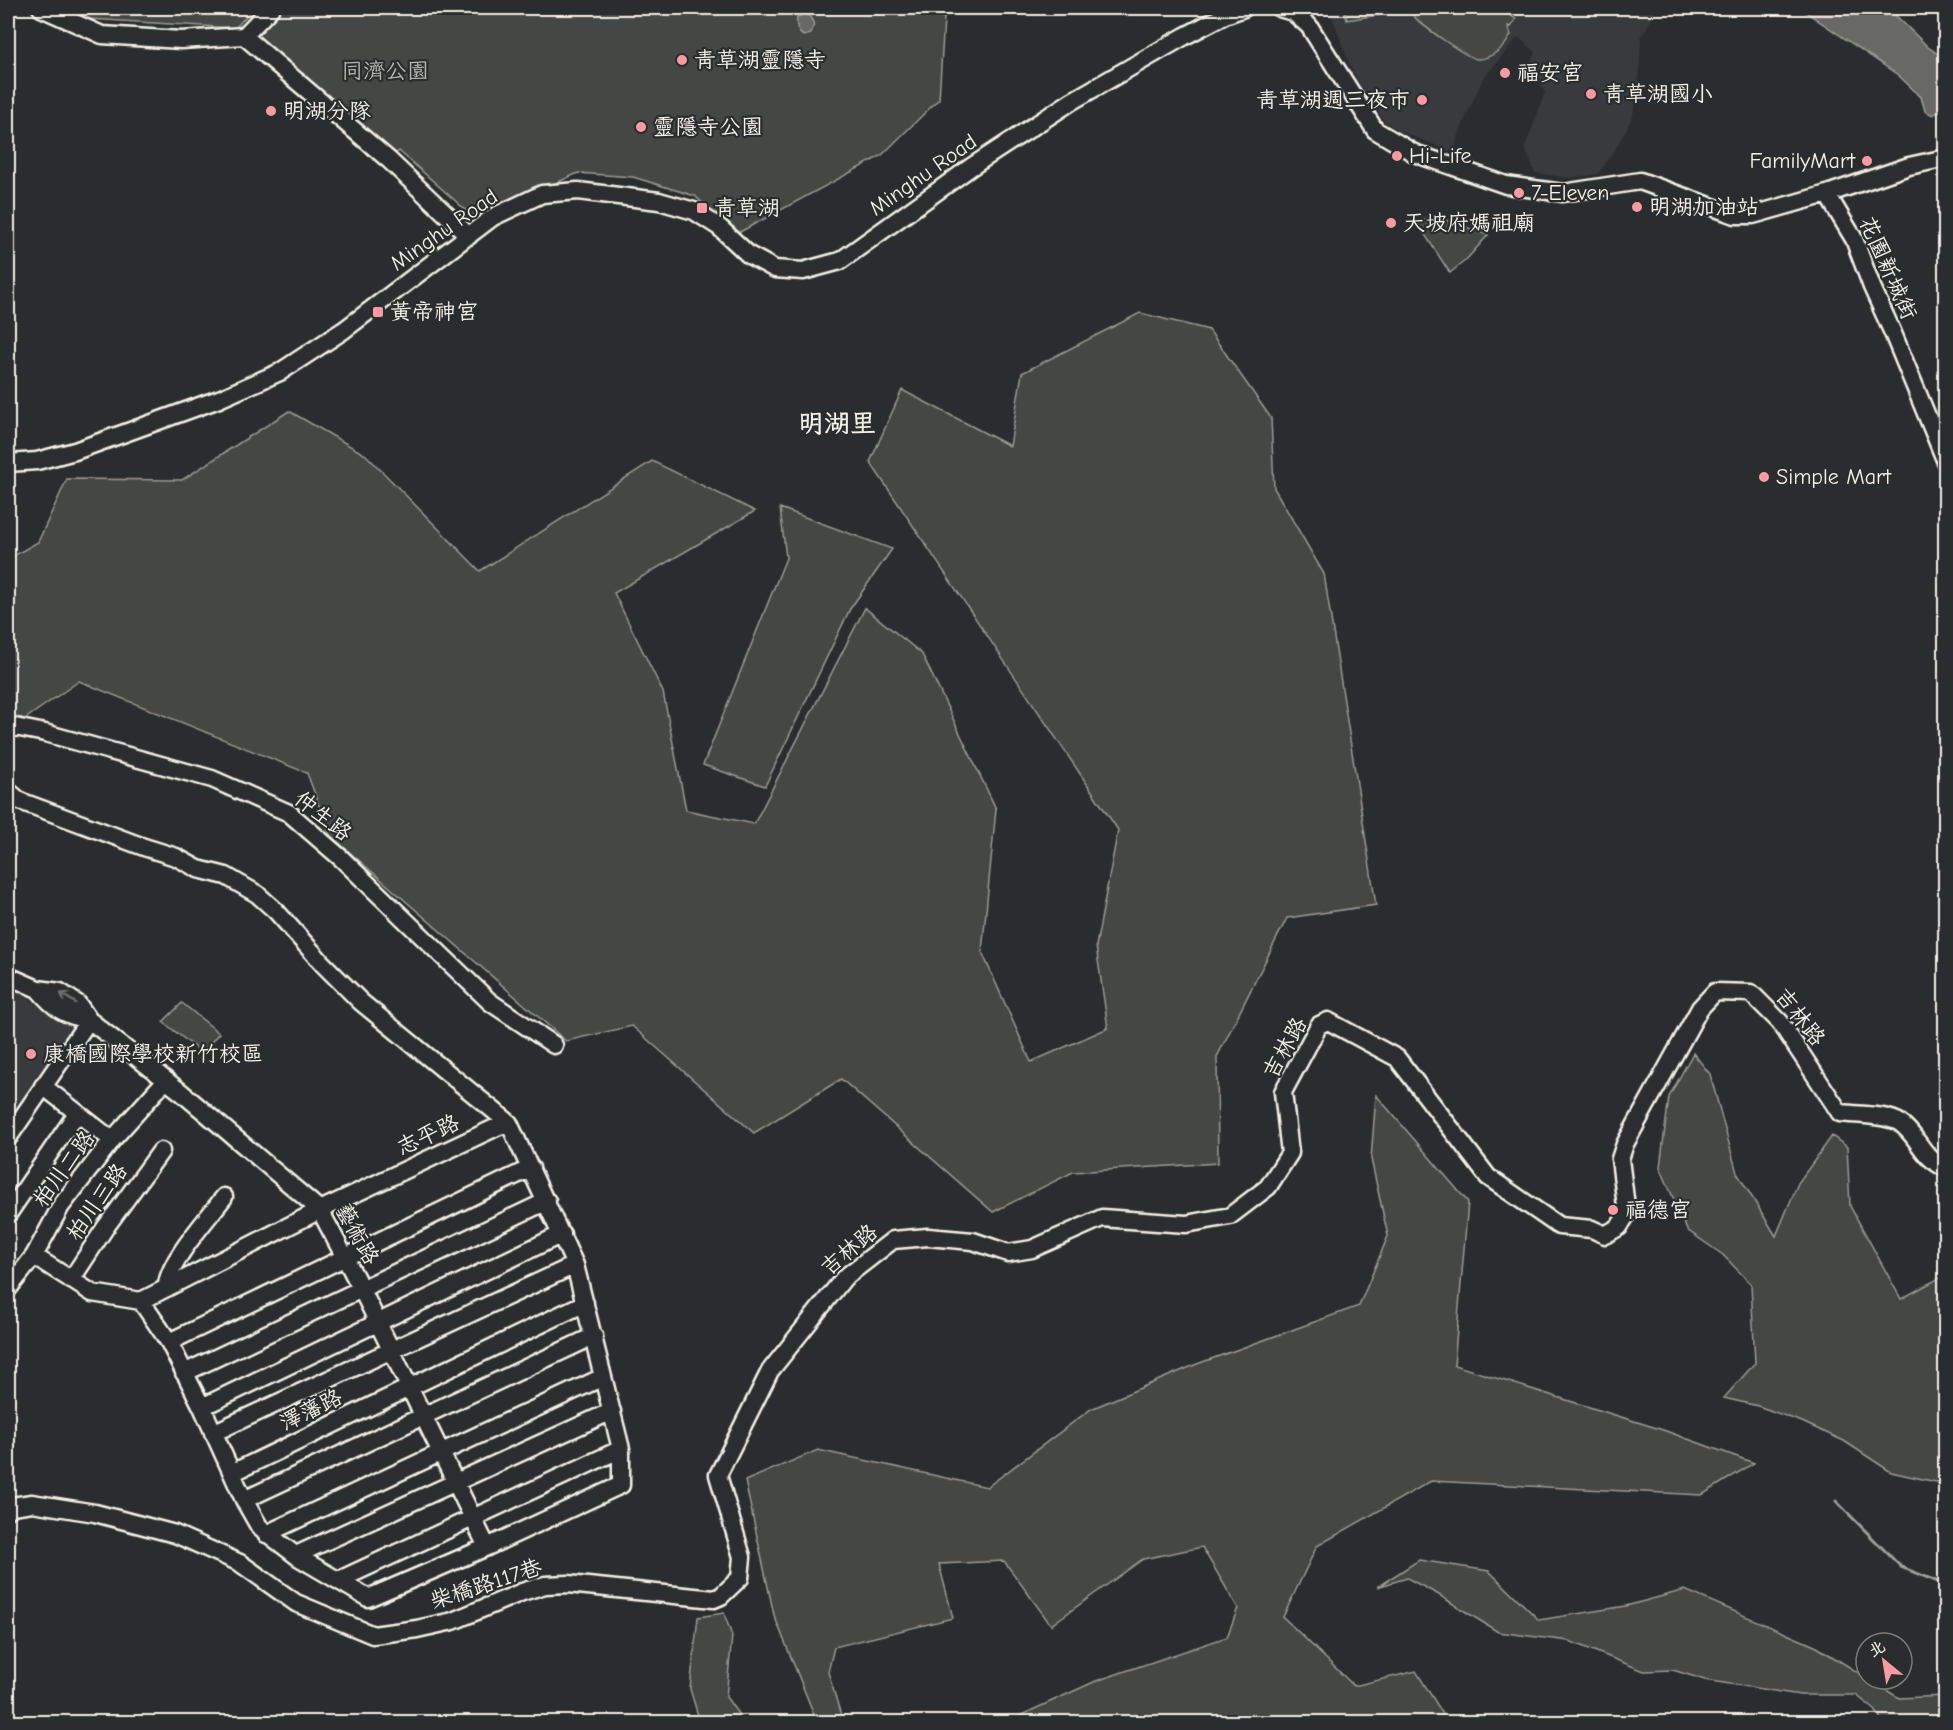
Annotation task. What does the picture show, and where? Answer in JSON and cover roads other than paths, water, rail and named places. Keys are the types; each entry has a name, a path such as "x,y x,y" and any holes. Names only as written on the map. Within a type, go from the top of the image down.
{"street":[{"path":"41,8 102,36 181,40 244,36 271,8"},
{"name":"Minghu Road","path":"8,463 75,452 219,399 280,372 344,330 493,217 542,194 578,191 658,201 694,211 719,227 749,255 775,269 803,271 840,261 864,246 952,180 1072,101 1205,25 1244,8"},
{"path":"1279,8 1293,12 1309,26 1375,130 1414,153 1506,185 1563,194 1640,181 1735,216 1753,215 1827,194 1909,166 1946,158"},
{"path":"244,36 389,160 470,236"},
{"name":"花園新城街","path":"1827,194 1854,239 1946,462"},
{"name":"仲生路","path":"8,729 15,727 45,733 212,779 289,813 341,858 490,1002 554,1045"},
{"path":"8,791 20,801 176,857 198,869 226,876 257,894 276,911 323,964 361,1002 509,1123 575,1265 621,1449 621,1485 368,1598 296,1556 260,1528 244,1500 202,1407 169,1342 141,1301"},
{"name":"藝術路","path":"8,976 38,989 52,1006 70,1017 89,1020 181,1092 320,1210 362,1290 487,1546"},
{"name":"吉林路","path":"721,1596 740,1578 742,1557 718,1475 770,1371 844,1278 893,1240 928,1237 973,1241 1008,1253 1032,1249 1102,1218 1186,1224 1230,1216 1268,1187 1290,1153 1283,1092 1319,1025 1328,1021 1397,1058 1488,1177 1559,1226 1592,1229 1605,1235 1619,1227 1627,1214 1620,1159 1625,1144 1700,1008 1715,992 1751,993 1780,1022 1840,1113 1889,1118 1900,1123 1932,1162 1946,1168"},
{"path":"8,1138 89,1020"},
{"name":"柏川二路","path":"8,1289 34,1256 61,1206 112,1140 165,1081"},
{"path":"43,1086 112,1140"},
{"path":"8,1214 77,1113"},
{"name":"志平路","path":"320,1210 509,1123"},
{"name":"柏川三路","path":"71,1280 105,1228 161,1151"},
{"path":"169,1342 531,1168"},
{"path":"167,1288 166,1280 180,1255 224,1197"},
{"path":"184,1373 547,1201"},
{"path":"34,1256 92,1293 141,1301 320,1210"},
{"path":"202,1407 562,1234"},
{"path":"213,1433 575,1265"},
{"path":"409,1388 585,1303"},
{"path":"244,1500 594,1336"},
{"path":"266,1534 603,1377"},
{"name":"澤藩路","path":"232,1473 409,1388"},
{"path":"296,1556 612,1411"},
{"path":"339,1580 621,1449"},
{"name":"柴橋路117巷","path":"8,1510 12,1506 32,1503 95,1513 175,1534 240,1563 296,1603 373,1635 453,1621 522,1592 545,1585 568,1584 714,1599 721,1596"}],"waterway":[{"path":"1836,1501 1901,1567 1946,1585"}],"place":[{"name":"青草湖靈隱寺","path":"682,60"},
{"name":"福安宮","path":"1505,73"},
{"name":"青草湖國小","path":"1591,94"},
{"name":"青草湖週三夜市","path":"1422,100"},
{"name":"明湖分隊","path":"271,111"},
{"name":"靈隱寺公園","path":"641,127"},
{"name":"Hi-Life","path":"1397,156"},
{"name":"FamilyMart","path":"1867,161"},
{"name":"7-Eleven","path":"1519,193"},
{"name":"明湖加油站","path":"1637,207"},
{"name":"青草湖","path":"702,208"},
{"name":"天坡府媽祖廟","path":"1391,223"},
{"name":"黃帝神宮","path":"378,312"},
{"name":"Simple Mart","path":"1764,477"},
{"name":"康橋國際學校新竹校區","path":"31,1054"},
{"name":"福德宮","path":"1613,1210"}],"district":[{"name":"明湖里","path":"837,424"}],"park label":[{"name":"同濟公園","path":"385,71"}]}
